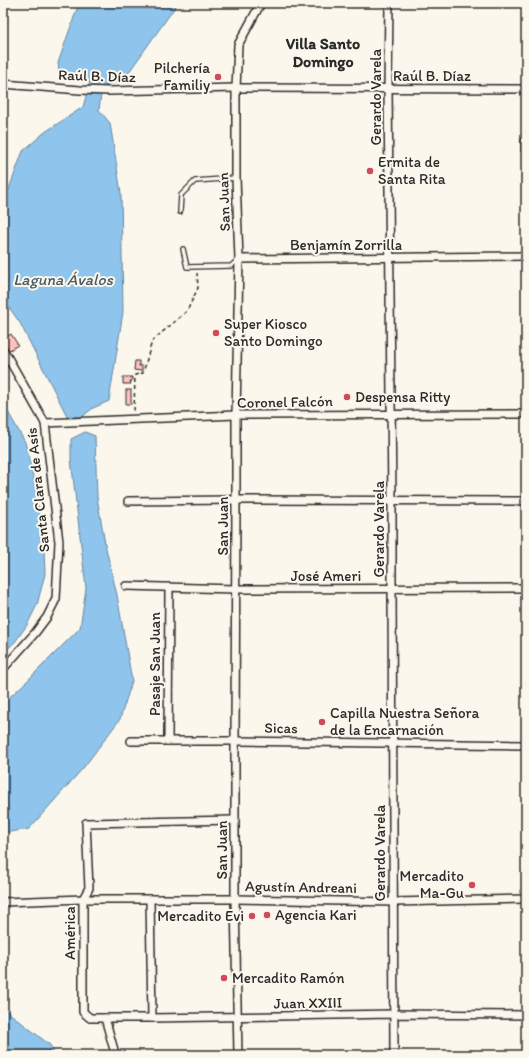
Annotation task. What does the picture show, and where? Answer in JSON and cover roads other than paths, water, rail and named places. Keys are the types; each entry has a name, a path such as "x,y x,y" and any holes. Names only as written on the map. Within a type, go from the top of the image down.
{"street":[{"name":"San Juan","path":"238,1055 235,741 236,415 239,259 236,178 236,88 238,45 261,3"},
{"name":"Gerardo Varela","path":"389,3 388,89 392,414 394,1055"},
{"name":"Raúl B. Díaz","path":"3,84 110,91 236,88 526,89"},
{"name":"Benjamín Zorrilla","path":"239,259 526,256"},
{"name":"Santa Clara de Asís","path":"3,349 45,423 59,542 56,599 47,617 35,633 3,669"},
{"name":"Coronel Falcón","path":"45,423 236,415 526,414"},
{"path":"128,501 526,501"},
{"name":"José Ameri","path":"126,586 236,589 526,588"},
{"name":"Pasaje San Juan","path":"168,741 169,587"},
{"name":"Sicas","path":"131,741 526,745"},
{"name":"América","path":"90,1018 83,1012 83,899 89,888 86,823 235,820"},
{"name":"Agustín Andreani","path":"3,902 83,899 236,899 394,902 526,899"},
{"path":"150,899 152,1018"},
{"name":"Juan XXIII","path":"90,1018 394,1014 526,1014"},
{"path":"105,1018 114,1055"}],"lane":[{"path":"180,212 181,195 195,181 236,178"},
{"name":"Benjamín Zorrilla","path":"183,249 187,267 231,266 239,259"}],"water":[{"name":"Laguna Ávalos","path":"79,3 178,3 124,79 102,87 99,110 110,123 121,193 123,312 109,401 93,408 82,417 67,416 20,323 6,303 3,290 3,205 23,151 45,132 83,107 90,82 60,78 58,63"},
{"path":"3,403 25,442 37,497 44,550 45,574 37,605 27,625 15,642 3,653"},
{"path":"85,432 95,436 97,497 105,544 117,595 132,681 120,719 84,767 29,829 3,833 3,703 80,628 86,588 71,459 71,439"},
{"path":"3,1008 50,1045 55,1055 3,1055"}],"place":[{"name":"Pilchería Familiy","path":"218,77"},
{"name":"Ermita de Santa Rita","path":"370,171"},
{"name":"Super Kiosco Santo Domingo","path":"216,333"},
{"name":"Despensa Ritty","path":"347,397"},
{"name":"Capilla Nuestra Señora de la Encarnación","path":"322,722"},
{"name":"Mercadito Ma-Gu","path":"472,885"},
{"name":"Agencia Kari","path":"267,915"},
{"name":"Mercadito Evi","path":"252,916"},
{"name":"Mercadito Ramón","path":"224,978"}],"district":[{"name":"Villa Santo Domingo","path":"323,52"}]}
